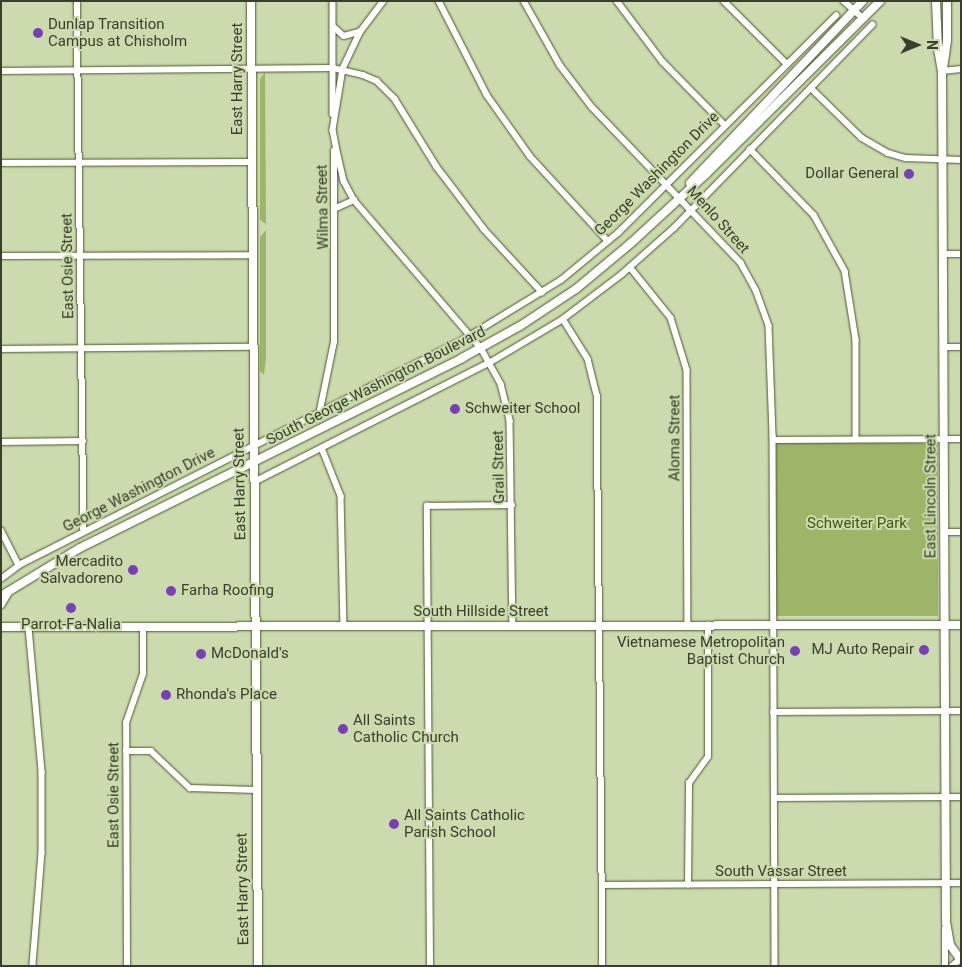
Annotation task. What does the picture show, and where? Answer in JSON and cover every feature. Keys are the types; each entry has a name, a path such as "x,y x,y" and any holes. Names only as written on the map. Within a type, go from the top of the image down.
{"street":[{"name":"East Osie Street","path":"77,1 84,531"},
{"name":"East Harry Street","path":"251,1 251,348 254,445 258,966"},
{"name":"Wilma Street","path":"320,410 334,342 336,208 333,130 333,1"},
{"path":"333,130 343,69 361,31 384,1"},
{"path":"439,1 492,103 530,156 608,241"},
{"name":"Menlo Street","path":"524,1 560,65 592,107 680,196 742,263 764,308 772,346 775,966"},
{"path":"617,1 663,62 725,125"},
{"path":"724,1 787,64"},
{"path":"844,1 863,18"},
{"name":"South George Washington Boulevard","path":"680,196 702,168 864,1"},
{"name":"South George Washington Boulevard","path":"1,604 4,594 25,579 80,548 254,463 480,348 576,289 631,243 880,1"},
{"name":"East Lincoln Street","path":"936,1 938,49 942,71"},
{"name":"East Lincoln Street","path":"945,966 947,798 942,71 947,40 947,1"},
{"name":"George Washington Drive","path":"1,579 19,565 84,531 320,410 470,336 542,292 608,241 668,184 836,16"},
{"path":"333,24 344,36 361,31"},
{"path":"254,482 489,363 563,319 630,267 692,209 872,25"},
{"path":"1,71 333,68 343,69 377,80 390,93 437,167 484,229 542,292"},
{"path":"942,71 961,69"},
{"path":"811,88 862,138 877,147 906,158 961,160"},
{"name":"Grail Street","path":"333,130 342,172 354,200 480,348 501,384 510,422 513,626"},
{"path":"750,149 814,215 845,271 856,340 856,440"},
{"path":"1,163 252,162"},
{"path":"336,208 354,200"},
{"path":"942,254 961,254"},
{"path":"1,256 251,255"},
{"name":"Aloma Street","path":"630,267 671,318 687,370 688,626"},
{"path":"563,319 588,359 596,380 601,626 603,966"},
{"path":"943,347 961,347"},
{"path":"1,349 251,348"},
{"path":"773,440 961,439"},
{"path":"1,442 83,441"},
{"path":"322,448 341,496 344,627"},
{"path":"430,966 427,506 512,505"},
{"path":"1,530 19,565"},
{"path":"944,532 961,532"},
{"name":"South Hillside Street","path":"1,627 255,628 961,625"},
{"path":"688,885 689,782 708,757 708,626"},
{"path":"30,628 42,772 42,853 33,966"},
{"name":"East Osie Street","path":"128,966 126,723 143,674 143,628"},
{"path":"773,712 961,711"},
{"path":"126,750 152,751 190,788 256,790"},
{"path":"774,798 961,797"},
{"name":"South Vassar Street","path":"602,885 961,884"},
{"name":"East Lincoln Street","path":"946,922 950,945 960,960"},
{"path":"952,966 960,960"}],"green space":[{"path":"265,72 266,224 260,220 260,79"},
{"path":"266,230 266,358 264,375 260,371 260,237"},
{"name":"Schweiter Park","path":"881,442 938,444 938,616 776,616 776,443"}],"place":[{"name":"Dunlap Transition Campus at Chisholm","path":"38,33"},
{"name":"Dollar General","path":"909,174"},
{"name":"Schweiter School","path":"455,409"},
{"name":"Mercadito Salvadoreno","path":"133,570"},
{"name":"Farha Roofing","path":"171,591"},
{"name":"Parrot-Fa-Nalia","path":"71,608"},
{"name":"MJ Auto Repair","path":"924,650"},
{"name":"Vietnamese Metropolitan Baptist Church","path":"795,651"},
{"name":"McDonald's","path":"201,654"},
{"name":"Rhonda's Place","path":"166,695"},
{"name":"All Saints Catholic Church","path":"343,729"},
{"name":"All Saints Catholic Parish School","path":"394,824"}]}
